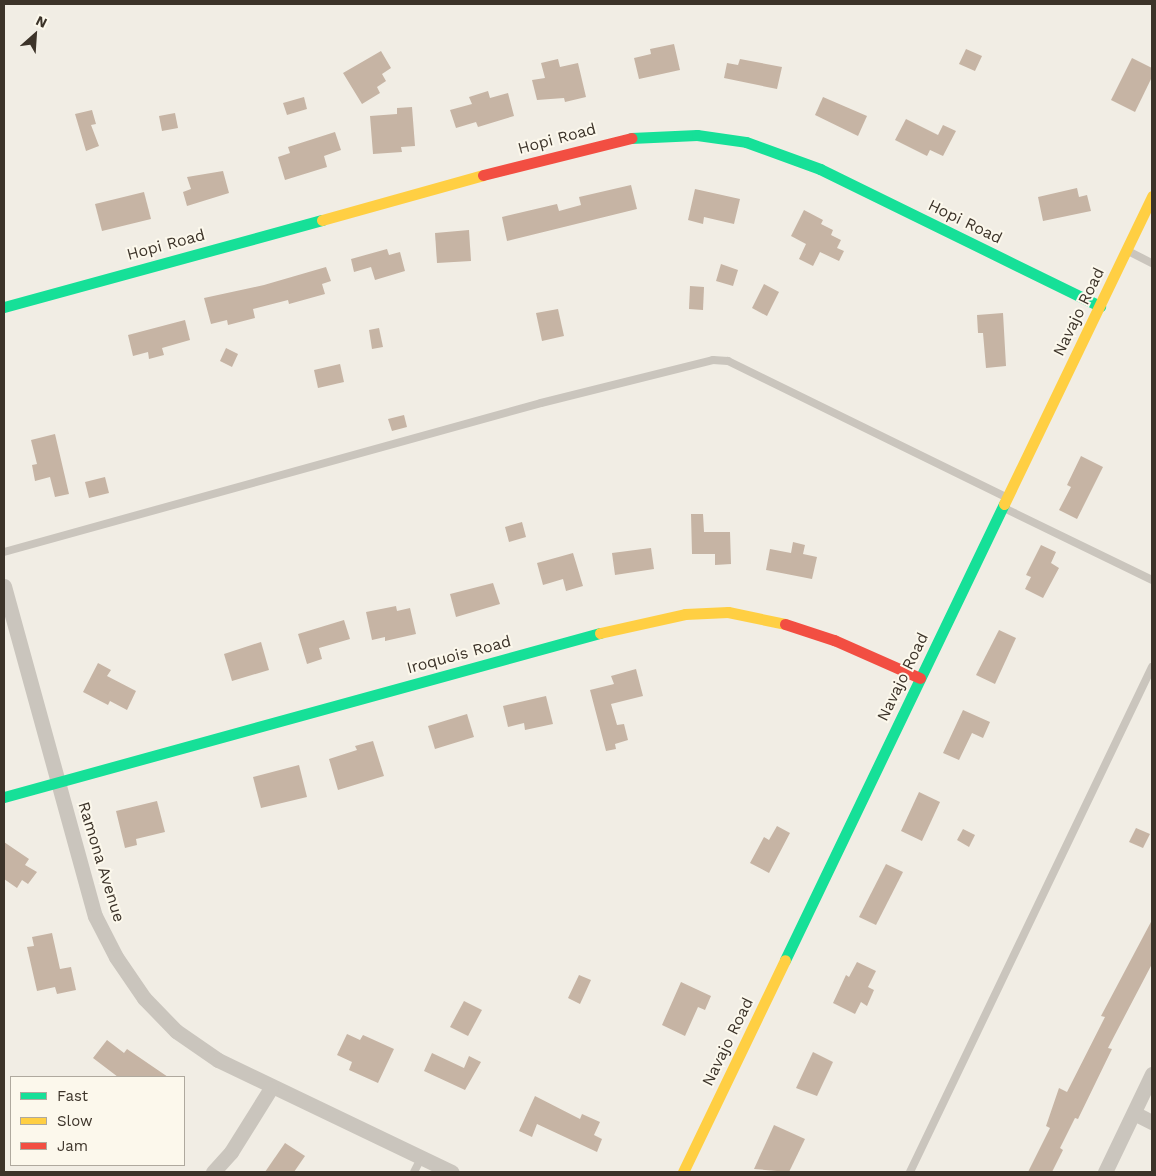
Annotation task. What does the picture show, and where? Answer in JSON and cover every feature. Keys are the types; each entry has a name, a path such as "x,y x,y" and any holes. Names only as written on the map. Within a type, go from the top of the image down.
{"street":[{"name":"Hopi Road","path":"4,307 598,144 646,135 697,135 746,142 820,169 1100,306"},
{"name":"Navajo Road","path":"683,1172 1152,196"},
{"name":"Ramona Avenue","path":"4,586 96,916 116,957 144,998 176,1031 218,1060 271,1088 452,1172"},
{"name":"Iroquois Road","path":"4,797 642,621 685,614 728,612 778,622 834,640 920,678"},
{"path":"1105,1172 1152,1074"},
{"path":"213,1172 231,1152 271,1088"},
{"path":"1134,1113 1152,1122"}],"lane":[{"path":"1126,250 1152,263"},
{"path":"4,552 541,403 713,360 728,361 1152,580"},
{"path":"910,1172 1152,667"},
{"path":"414,1172 421,1158"}],"building":[{"path":"674,44 680,70 639,79 634,58 651,54 650,49"},
{"path":"966,49 982,56 975,71 959,64"},
{"path":"381,51 391,68 382,74 386,81 377,87 380,93 362,104 343,73"},
{"path":"1132,58 1152,68 1152,77 1135,112 1111,100"},
{"path":"558,59 560,67 578,63 586,97 565,102 564,98 537,100 532,80 545,78 541,63"},
{"path":"740,59 782,67 777,89 724,78 727,63 738,65"},
{"path":"488,91 490,98 508,93 514,116 478,127 476,122 456,128 450,110 472,104 469,97"},
{"path":"304,97 307,109 287,115 283,103"},
{"path":"823,97 867,116 858,136 815,115"},
{"path":"412,107 415,146 401,147 402,152 373,154 370,116 397,114 397,108"},
{"path":"92,110 96,124 91,125 99,146 86,151 75,114"},
{"path":"175,113 178,128 162,131 159,116"},
{"path":"906,119 938,135 943,125 956,131 943,156 930,150 927,156 895,140"},
{"path":"335,132 341,150 324,156 327,167 285,180 278,157 290,153 288,147"},
{"path":"223,171 229,193 187,206 183,192 191,189 187,177"},
{"path":"631,185 637,209 507,241 502,217 557,204 559,211 581,205 579,197"},
{"path":"1077,188 1079,197 1087,195 1091,211 1043,221 1038,197"},
{"path":"695,189 740,199 734,224 704,217 703,224 688,220"},
{"path":"144,192 151,219 102,231 95,204"},
{"path":"804,210 823,220 821,224 833,230 831,235 841,240 837,248 844,251 839,261 820,252 813,266 799,259 806,244 791,236"},
{"path":"469,230 471,261 437,263 435,233"},
{"path":"387,249 389,255 400,252 405,271 375,280 371,267 354,272 351,259"},
{"path":"721,264 738,270 733,286 716,281"},
{"path":"326,267 331,281 322,284 325,294 289,304 288,300 253,309 255,318 228,325 227,320 211,324 204,298 264,285"},
{"path":"764,284 779,292 767,316 752,308"},
{"path":"690,286 704,287 703,310 689,309"},
{"path":"558,309 564,336 542,341 536,313"},
{"path":"1003,313 1006,366 986,368 983,333 978,333 977,315"},
{"path":"185,320 190,340 162,348 164,355 149,359 148,352 133,356 128,335"},
{"path":"379,328 383,347 372,349 369,330"},
{"path":"226,348 238,354 232,367 220,361"},
{"path":"340,364 344,382 318,388 314,370"},
{"path":"404,415 407,427 392,431 388,419"},
{"path":"55,434 69,494 55,497 50,477 35,481 32,465 37,464 31,440"},
{"path":"1081,456 1103,467 1077,519 1059,510 1071,487 1067,485"},
{"path":"105,477 109,493 89,498 85,482"},
{"path":"691,514 703,514 704,532 730,532 731,564 715,565 715,554 692,554"},
{"path":"522,522 526,537 509,542 505,527"},
{"path":"793,542 805,545 803,554 817,557 812,579 766,570 770,549 791,553"},
{"path":"1041,545 1056,552 1051,563 1059,568 1043,598 1025,589 1031,577 1026,575"},
{"path":"651,548 654,569 615,575 612,553"},
{"path":"573,553 583,586 566,591 563,579 543,585 537,563"},
{"path":"493,583 500,604 456,617 450,594"},
{"path":"396,606 397,611 410,608 416,634 385,641 385,637 372,640 366,612"},
{"path":"344,620 350,639 319,648 322,659 307,664 298,634"},
{"path":"999,630 1016,638 995,684 976,675"},
{"path":"261,642 269,670 232,681 224,654"},
{"path":"98,663 111,670 107,676 136,691 127,710 110,701 108,705 83,692"},
{"path":"636,669 643,696 611,704 617,725 624,724 628,740 615,744 616,749 606,751 590,690 614,684 611,676"},
{"path":"546,696 553,724 525,730 524,723 508,727 503,706"},
{"path":"963,710 990,722 983,738 972,733 959,760 943,753"},
{"path":"467,714 474,737 435,749 428,726"},
{"path":"373,741 384,776 338,790 329,759 357,750 355,746"},
{"path":"299,765 307,797 261,808 253,777"},
{"path":"919,792 940,802 922,841 901,831"},
{"path":"157,801 165,832 136,839 137,845 125,848 116,811"},
{"path":"777,826 790,833 769,873 750,863 764,837 769,840"},
{"path":"1136,828 1150,834 1143,848 1129,842"},
{"path":"963,829 975,835 969,847 957,840"},
{"path":"4,842 29,859 25,865 37,872 28,884 22,880 17,888 4,879"},
{"path":"886,864 903,872 876,925 859,917"},
{"path":"1152,920 1152,964 1108,1048 1112,1049 1078,1119 1075,1118 1060,1148 1063,1150 1052,1172 1028,1172 1050,1128 1046,1126 1059,1088 1067,1092 1105,1017 1101,1016"},
{"path":"52,933 60,969 71,967 76,990 57,994 55,987 37,991 27,947 34,946 32,937"},
{"path":"857,962 876,971 868,987 874,990 867,1006 861,1002 855,1014 833,1003 846,975 849,977"},
{"path":"579,975 591,980 580,1004 568,998"},
{"path":"681,982 711,996 705,1010 698,1007 685,1036 662,1025"},
{"path":"464,1001 482,1010 468,1036 450,1027"},
{"path":"347,1034 360,1040 363,1035 394,1049 378,1083 349,1070 352,1062 337,1055"},
{"path":"107,1040 124,1053 127,1049 167,1076 117,1076 93,1058"},
{"path":"813,1052 833,1062 817,1096 796,1088"},
{"path":"432,1053 464,1068 469,1056 481,1062 465,1090 424,1071"},
{"path":"535,1096 580,1119 582,1114 600,1122 594,1135 602,1139 597,1152 537,1124 532,1137 519,1131"},
{"path":"774,1125 805,1139 789,1172 754,1169"},
{"path":"285,1143 305,1156 294,1172 265,1172"}],"traffic: fast":[{"path":"631,138 697,135 746,142 820,169 1100,306"},
{"path":"4,307 322,220"},
{"path":"785,960 1004,504"},
{"path":"4,797 600,633"}],"traffic: slow":[{"path":"322,220 483,175"},
{"path":"1004,504 1152,196"},
{"path":"600,633 685,614 728,612 785,624"},
{"path":"683,1172 785,960"}],"traffic: jam":[{"path":"483,175 631,138"},
{"path":"785,624 834,640 920,678"}]}
